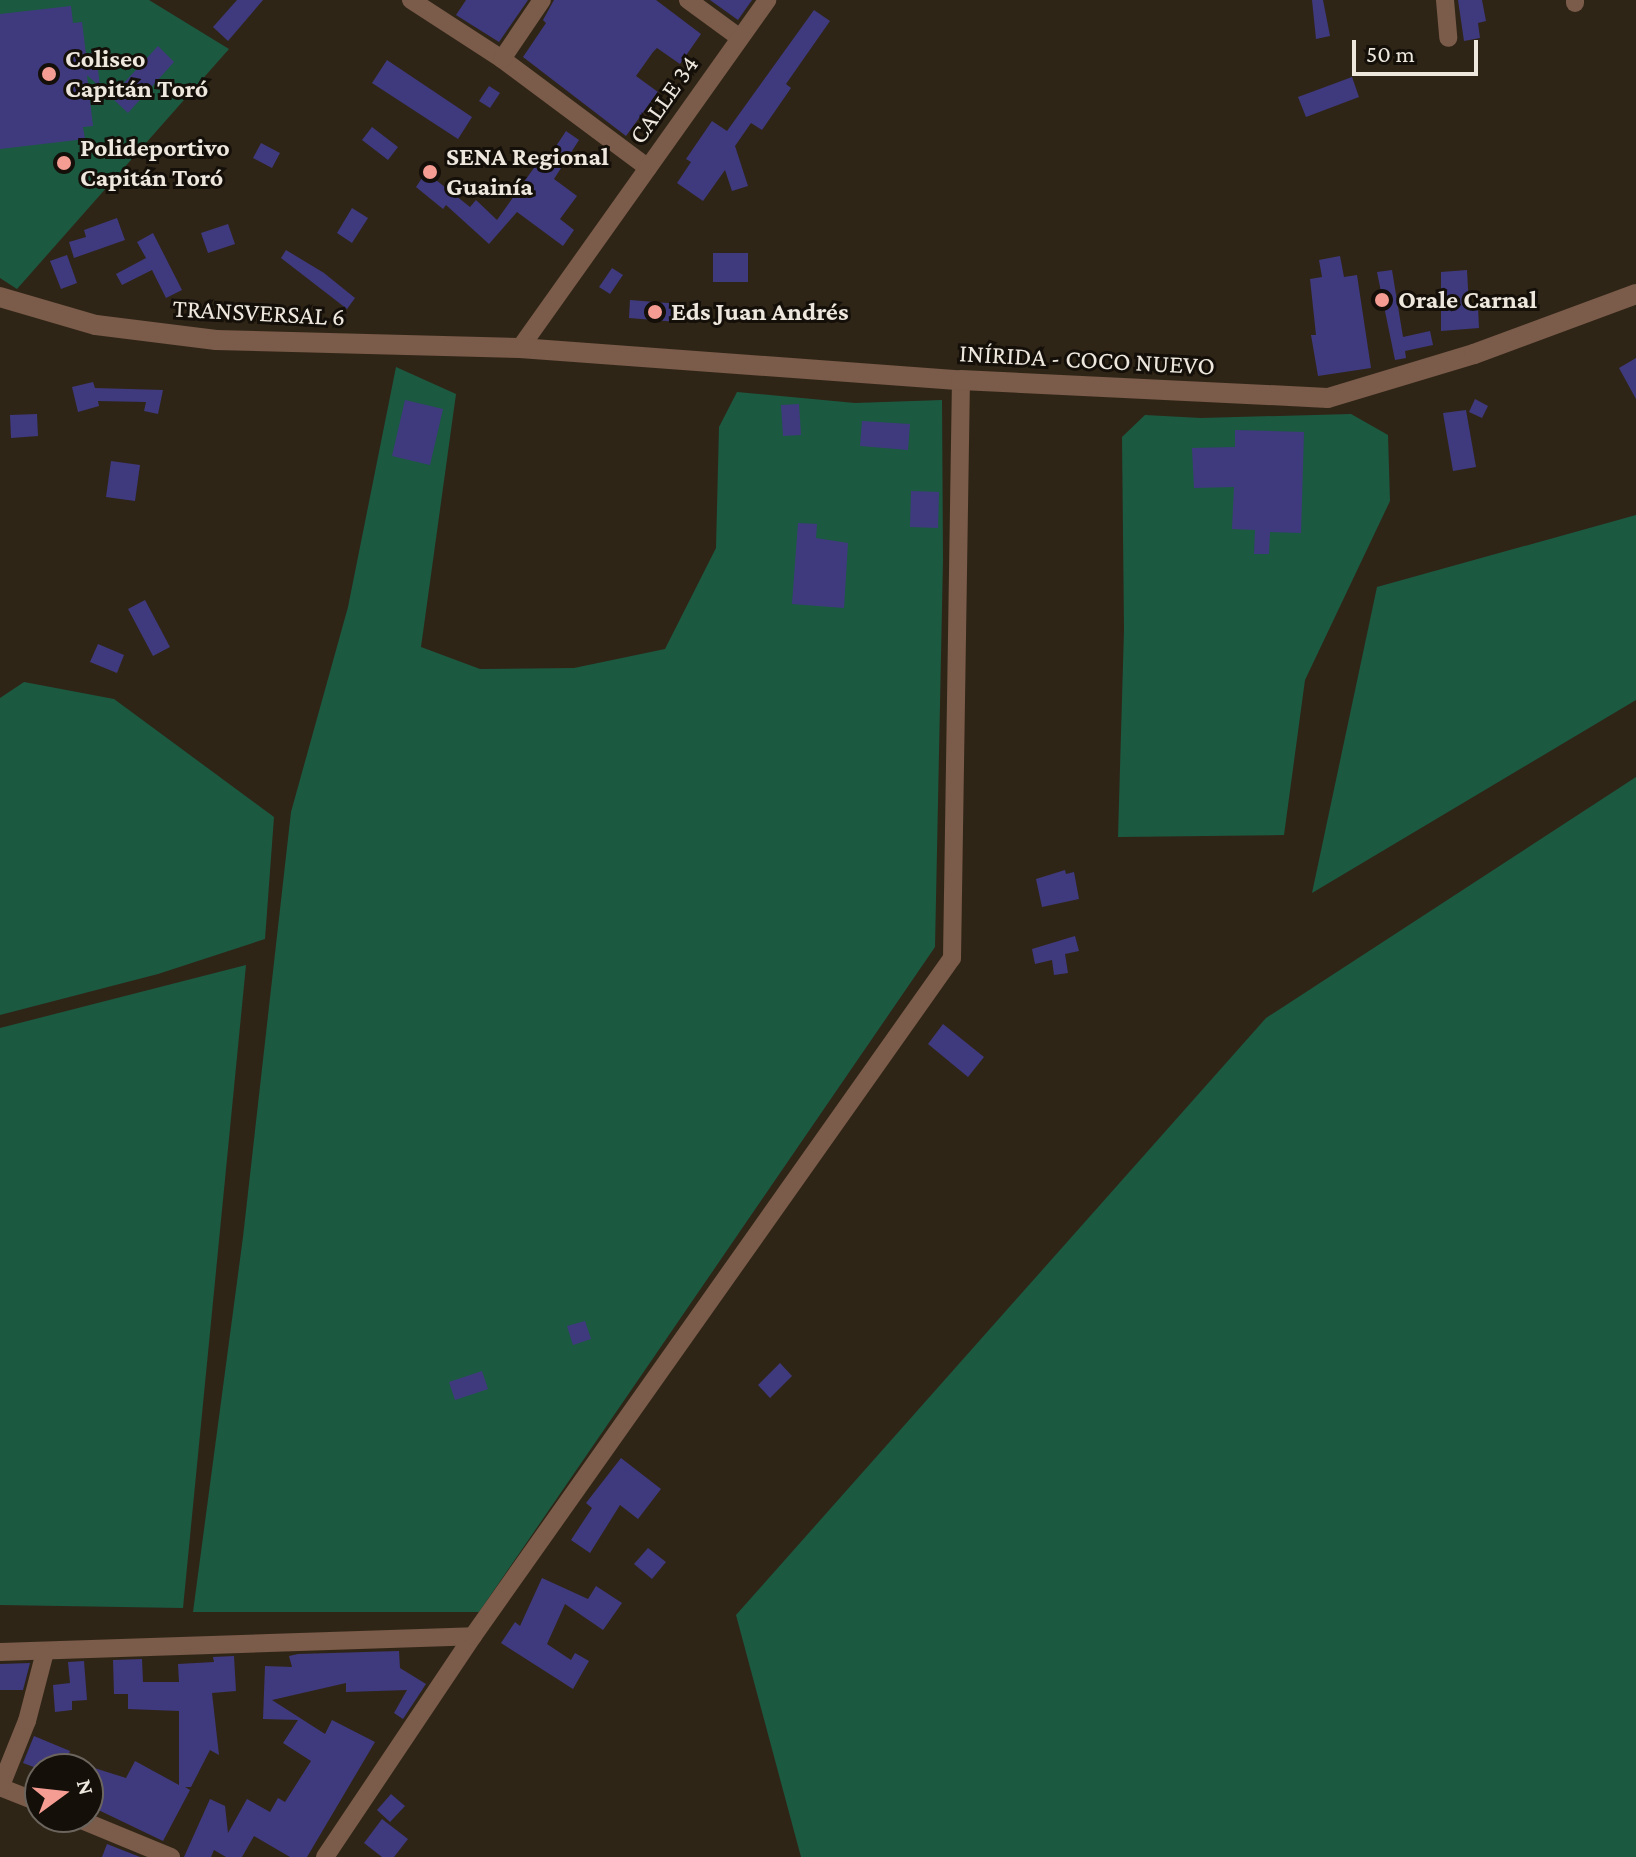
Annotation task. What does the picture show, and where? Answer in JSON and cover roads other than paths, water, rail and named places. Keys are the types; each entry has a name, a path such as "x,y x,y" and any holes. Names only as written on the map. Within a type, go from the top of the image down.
{"street":[{"path":"411,0 502,59 648,168"},
{"path":"502,59 542,0"},
{"path":"688,0 740,38"},
{"name":"CALLE 34","path":"520,348 767,0"},
{"path":"1445,0 1448,38"},
{"name":"INÍRIDA - COCO NUEVO","path":"520,348 961,380 1328,398 1474,354 1636,294"},
{"name":"TRANSVERSAL 6","path":"0,297 96,325 216,340 520,348"},
{"path":"325,1857 473,1636 952,958 961,380"},
{"path":"0,1652 473,1636"},
{"path":"24,1797 0,1787 27,1721 45,1652"},
{"path":"104,1829 171,1857"}],"place":[{"name":"Coliseo Capitán Toró","path":"49,74"},
{"name":"Polideportivo Capitán Toró","path":"64,163"},
{"name":"SENA Regional Guainía","path":"430,172"},
{"name":"Orale Carnal","path":"1382,300"},
{"name":"Eds Juan Andrés","path":"655,312"}]}
